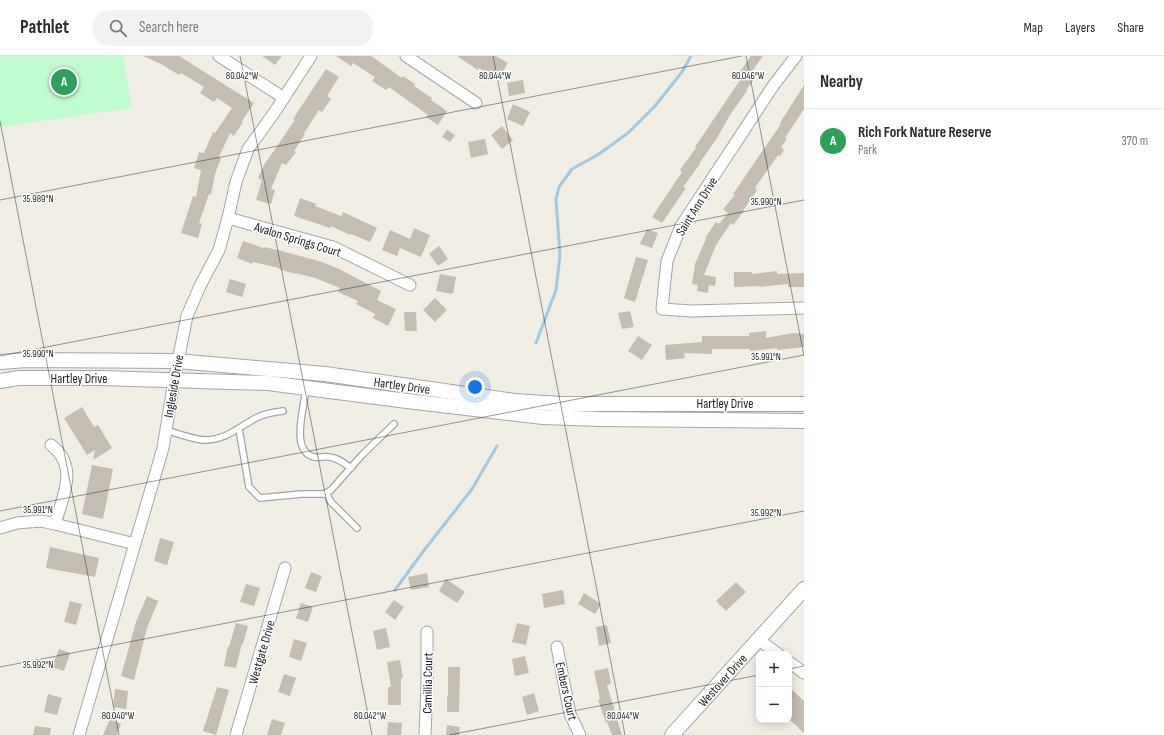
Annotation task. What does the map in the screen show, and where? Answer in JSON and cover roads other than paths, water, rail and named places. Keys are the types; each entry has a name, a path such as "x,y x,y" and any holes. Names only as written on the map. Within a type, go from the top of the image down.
{"street":[{"path":"220,56 284,98"},
{"name":"Ingleside Drive","path":"79,735 163,448 187,316 200,286 219,250 236,182 248,149 284,98 311,56"},
{"path":"406,56 476,103"},
{"name":"Saint Ann Drive","path":"796,56 774,86 681,226 666,261 662,309 692,311 804,308"},
{"name":"Avalon Springs Court","path":"228,218 333,247 410,285"},
{"name":"Hartley Drive","path":"0,362 28,360 178,361 325,374 514,401 561,404 804,404"},
{"name":"Hartley Drive","path":"0,381 18,378 100,378 268,383 543,417 804,421"},
{"path":"51,445 57,449 63,457 67,474 67,484 56,524"},
{"path":"0,528 17,523 41,521 135,544"},
{"name":"Westgate Drive","path":"236,735 286,568"},
{"name":"Westover Drive","path":"672,735 804,589"},
{"name":"Camillia Court","path":"425,735 428,685 427,632"},
{"path":"759,640 774,651"},
{"name":"Embers Court","path":"557,647 570,714 580,735"},
{"path":"792,664 802,669"}],"lane":[{"path":"305,395 300,437 301,445 306,454 315,457 330,456 341,460 351,468"},
{"path":"166,430 204,440 219,438 239,429 257,417 269,412 283,411"},
{"path":"239,429 249,487 260,498 326,493 331,490 394,424"},
{"path":"326,493 331,502 357,528"}],"waterway":[{"path":"536,343 556,290 560,255 556,199 559,187 572,169 599,154 628,133 655,106 682,72 691,56"},
{"path":"395,590 472,489 497,446"}],"place":[{"name":"Rich Fork Nature Reserve","path":"64,82"}]}
